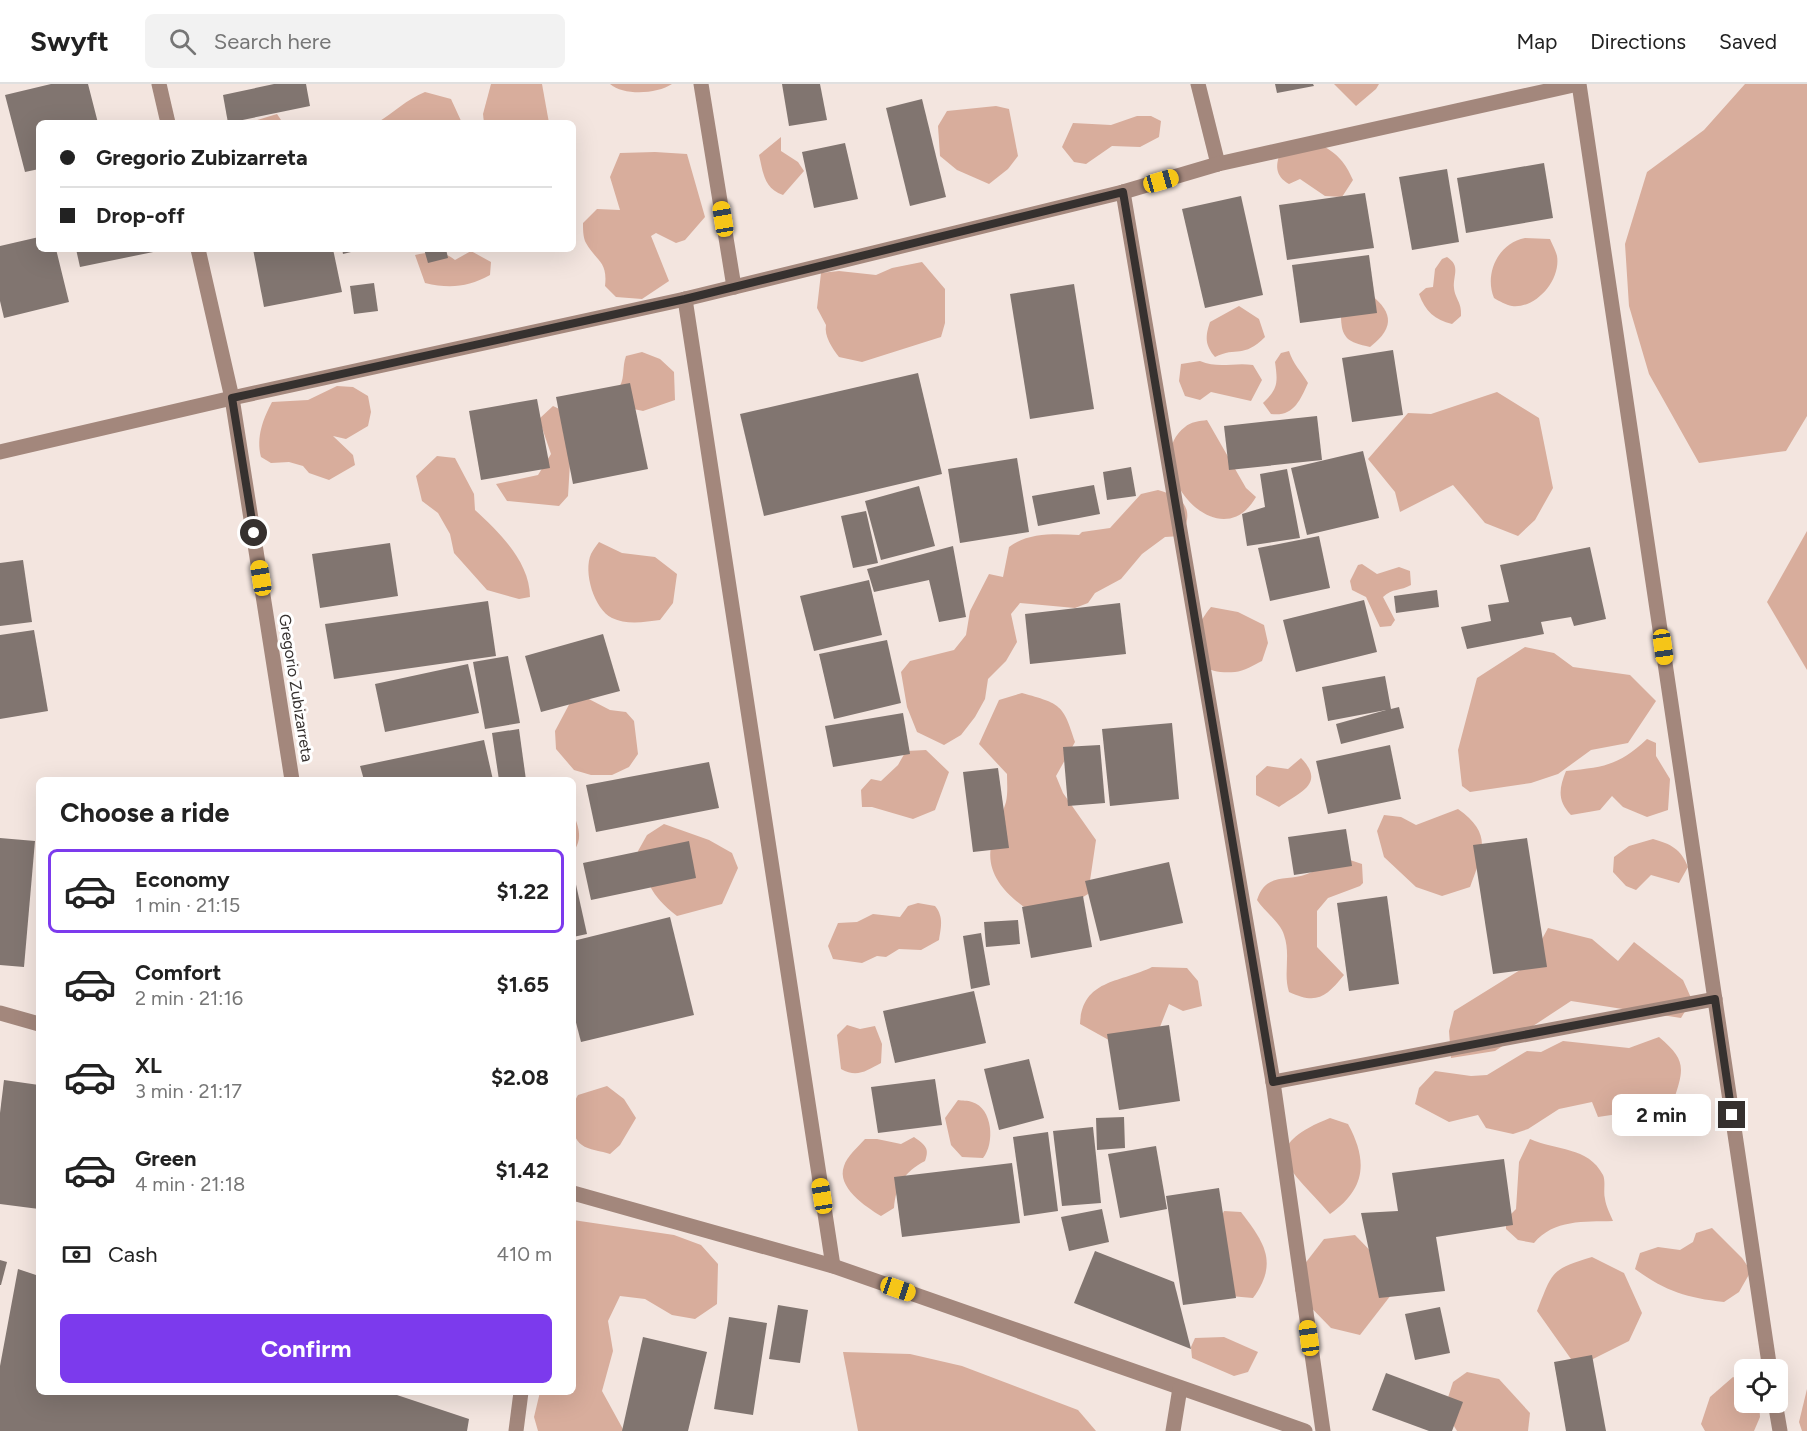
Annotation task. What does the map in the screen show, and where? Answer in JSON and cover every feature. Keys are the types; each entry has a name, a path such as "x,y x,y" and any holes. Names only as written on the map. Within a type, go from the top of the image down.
{"street":[{"path":"159,84 167,120"},
{"path":"701,84 734,287"},
{"path":"1198,84 1218,164"},
{"path":"0,452 232,398 685,299 1123,192 1218,164 1579,84 1768,1359"},
{"path":"1123,192 1273,1082 1323,1431"},
{"name":"Gregorio Zubizarreta","path":"199,252 232,398 292,777"},
{"path":"685,299 832,1266"},
{"path":"1273,1082 1715,999"},
{"path":"0,1013 36,1023"},
{"path":"576,1194 832,1266 1305,1431"},
{"path":"1173,1431 1180,1388"},
{"path":"516,1431 521,1395"},
{"path":"1777,1413 1780,1431"}],"shaded area":[{"path":"491,84 542,84 548,120 484,120 483,114"},
{"path":"610,84 672,84 649,92 632,92"},
{"path":"1334,84 1379,84 1356,106"},
{"path":"1745,84 1807,84 1807,416 1786,451 1699,463 1649,374 1629,306 1625,244 1647,172 1704,130"},
{"path":"425,92 451,99 461,120 381,120"},
{"path":"996,106 1009,109 1018,156 1008,169 989,184 957,170 940,156 938,126 947,111"},
{"path":"277,114 281,120 257,120"},
{"path":"1137,116 1151,116 1161,121 1159,137 1140,147 1112,146 1086,164 1074,162 1062,147 1073,123 1111,125"},
{"path":"781,137 781,151 798,162 804,171 783,195 768,184 763,174 759,155"},
{"path":"1321,145 1340,159 1353,180 1342,197 1325,196 1300,179 1289,184 1279,174 1277,165 1281,151"},
{"path":"620,153 687,154 705,217 685,240 676,243 656,233 651,236 669,281 642,299 616,297 605,286 605,271 585,241 583,223 597,209 620,210 610,177"},
{"path":"1525,238 1550,239 1556,254 1557,265 1551,283 1538,298 1521,306 1512,306 1494,298 1491,289 1492,270 1507,246"},
{"path":"473,252 491,262 490,275 459,286 425,283 415,255 441,253 455,260"},
{"path":"1447,257 1455,267 1454,288 1461,311 1461,316 1452,324 1431,314 1419,294 1426,288 1433,287 1435,269 1442,259"},
{"path":"922,262 945,289 945,323 941,337 862,362 839,357 829,342 826,325 817,308 821,273 839,271 876,275 892,268"},
{"path":"1366,291 1381,305 1388,318 1384,332 1370,347 1347,338 1341,323 1341,315"},
{"path":"1239,306 1259,319 1265,337 1251,348 1215,357 1207,341 1210,322"},
{"path":"1289,351 1308,383 1295,406 1285,413 1271,414 1263,403 1272,394 1276,385 1275,362 1281,353"},
{"path":"642,352 660,359 674,372 675,400 643,411 629,408 620,386 626,356"},
{"path":"1200,361 1214,365 1253,365 1262,380 1251,401 1211,392 1200,400 1185,396 1179,381 1181,364"},
{"path":"337,386 353,387 368,396 371,412 368,426 346,439 333,436 353,455 355,465 329,480 309,473 303,466 289,462 271,463 261,457 259,442 261,428 272,402 308,400"},
{"path":"1497,392 1539,418 1553,488 1535,520 1518,536 1485,523 1453,485 1400,512 1395,492 1368,459 1408,413 1431,414"},
{"path":"553,406 568,413 571,446 568,496 559,506 507,501 496,484 538,475 551,454 539,419"},
{"path":"1207,420 1246,488 1256,497 1240,514 1222,519 1204,513 1188,500 1176,482 1170,462 1173,443 1185,427"},
{"path":"437,456 455,458 474,494 475,510 503,538 519,560 529,584 530,597 519,599 487,590 454,553 450,534 438,513 422,501 416,476"},
{"path":"1158,490 1175,496 1185,506 1187,519 1181,536 1165,537 1142,554 1121,579 1095,593 1088,603 1075,608 1020,603 1011,614 1017,642 1006,661 988,679 985,699 961,735 944,745 917,732 907,707 901,672 910,661 954,650 966,635 970,611 989,574 1003,577 1009,547 1034,536 1079,535 1082,532 1110,528 1141,494"},
{"path":"1807,531 1807,670 1767,602"},
{"path":"599,542 622,553 655,557 677,574 673,603 660,620 623,622 612,618 600,607 595,599 588,570 591,554"},
{"path":"1362,564 1377,574 1399,567 1410,571 1411,585 1390,592 1383,597 1395,620 1391,626 1380,627 1366,597 1352,590 1350,581 1358,565"},
{"path":"1211,607 1238,612 1264,625 1268,643 1262,661 1235,672 1219,672 1206,668 1199,661 1194,653 1194,642 1197,631"},
{"path":"1525,647 1554,653 1573,667 1630,675 1656,701 1628,743 1591,750 1558,774 1531,783 1470,792 1462,786 1458,750 1477,678"},
{"path":"1022,693 1053,703 1059,707 1067,720 1075,742 1056,776 1063,793 1096,840 1088,894 1045,920 1023,906 1004,889 992,868 990,855 993,837 1006,802 1007,774 979,744 999,700"},
{"path":"585,697 610,710 626,712 634,721 638,754 629,767 612,775 591,775 574,770 556,749 555,731 572,699"},
{"path":"1647,739 1656,743 1656,756 1670,779 1668,810 1647,817 1623,807 1612,796 1600,810 1571,815 1566,810 1561,794 1566,771 1610,764 1627,755"},
{"path":"926,750 949,772 935,810 913,819 872,807 862,807 861,790 871,779 881,781 898,765 906,751"},
{"path":"1301,758 1311,775 1311,781 1302,792 1279,807 1256,795 1256,776 1267,766 1288,769"},
{"path":"1458,809 1469,818 1481,835 1479,864 1470,887 1442,896 1416,887 1384,857 1377,831 1384,815 1401,817 1416,825"},
{"path":"576,821 579,833 576,847"},
{"path":"664,824 709,840 732,853 738,868 722,904 677,916 660,901 647,880 638,851 647,835"},
{"path":"1653,839 1675,848 1685,861 1688,867 1679,883 1651,875 1636,890 1626,886 1613,872 1614,857 1629,846"},
{"path":"1341,857 1362,864 1363,883 1328,898 1317,911 1317,947 1344,975 1332,989 1320,997 1299,996 1289,992 1287,985 1287,950 1282,931 1257,900 1261,891 1271,882 1307,874"},
{"path":"918,903 935,906 938,910 941,922 939,940 921,950 899,949 886,957 877,956 862,963 833,959 828,946 838,923 857,922 873,914 900,917 908,906"},
{"path":"1548,928 1592,939 1618,961 1634,942 1683,980 1692,1000 1681,1018 1571,1001 1495,1051 1451,1058 1449,1031 1454,1011 1528,965"},
{"path":"1152,967 1187,968 1198,981 1202,1006 1183,1011 1169,1004 1154,1042 1116,1044 1080,1024 1082,1009 1095,990"},
{"path":"847,1025 860,1029 875,1026 882,1044 881,1063 857,1073 841,1069 837,1035"},
{"path":"1659,1037 1674,1051 1680,1064 1680,1079 1674,1099 1628,1102 1618,1114 1598,1117 1592,1102 1559,1109 1528,1129 1513,1134 1486,1128 1478,1115 1449,1122 1415,1104 1419,1088 1435,1071 1471,1076 1487,1075 1527,1051 1541,1052 1563,1041 1629,1048"},
{"path":"607,1086 624,1099 636,1118 620,1145 610,1154 585,1147 577,1141 576,1098 578,1095"},
{"path":"958,1100 970,1101 979,1106 988,1119 989,1144 983,1158 962,1157 951,1145 945,1118"},
{"path":"1330,1118 1348,1124 1359,1150 1361,1162 1357,1184 1351,1195 1330,1214 1294,1173 1287,1162 1286,1151 1292,1140 1306,1129"},
{"path":"914,1137 926,1147 925,1161 902,1180 894,1208 881,1216 861,1202 848,1189 843,1174 845,1162 865,1139 901,1144"},
{"path":"1530,1139 1580,1154 1597,1166 1604,1178 1604,1196 1613,1221 1570,1223 1542,1235 1534,1243 1518,1240 1506,1229 1506,1219 1516,1209 1519,1162"},
{"path":"1224,1211 1241,1212 1262,1243 1267,1263 1261,1285 1253,1298 1230,1296 1219,1222"},
{"path":"576,1220 674,1235 701,1245 718,1264 717,1304 695,1319 672,1315 645,1299 620,1296 608,1321 613,1351 602,1391 624,1431 538,1431 534,1417 539,1395 576,1395"},
{"path":"1712,1228 1742,1258 1751,1271 1739,1292 1724,1302 1677,1292 1656,1283 1635,1269 1640,1253 1658,1247 1680,1250 1693,1242 1696,1233"},
{"path":"1355,1235 1385,1266 1391,1295 1360,1335 1331,1328 1295,1291 1300,1270 1324,1239"},
{"path":"1592,1257 1624,1273 1642,1313 1629,1341 1589,1361 1571,1359 1537,1311 1550,1280 1560,1269"},
{"path":"1224,1337 1258,1352 1248,1372 1234,1376 1192,1358 1191,1347 1195,1338"},
{"path":"843,1352 910,1354 962,1366 1078,1410 1096,1431 858,1431"},
{"path":"1467,1372 1499,1379 1530,1413 1528,1431 1457,1431 1444,1410 1453,1382"},
{"path":"1734,1377 1734,1413 1760,1413 1754,1431 1705,1431 1701,1424 1710,1397"},
{"path":"1807,1389 1807,1431 1802,1431 1799,1422"}],"building":[{"path":"51,84 88,84 97,120 36,120 36,170 25,172 5,95"},
{"path":"274,84 306,84 310,106 242,120 227,120 223,95"},
{"path":"782,84 820,84 827,120 789,126"},
{"path":"1275,84 1313,84 1314,86 1277,93"},
{"path":"922,99 946,197 910,206 886,108"},
{"path":"845,143 858,199 814,208 802,152"},
{"path":"1544,163 1553,218 1466,233 1457,178"},
{"path":"1447,169 1459,242 1412,250 1399,177"},
{"path":"1365,193 1374,248 1287,260 1279,205"},
{"path":"1241,196 1263,295 1205,308 1182,209"},
{"path":"36,238 36,252 57,252 69,302 4,318 0,301 0,246"},
{"path":"77,252 153,252 80,267"},
{"path":"254,252 334,252 342,292 264,307"},
{"path":"425,252 447,252 448,258 428,263"},
{"path":"1369,255 1377,313 1300,323 1292,265"},
{"path":"374,283 378,311 354,314 350,286"},
{"path":"1074,284 1094,409 1030,419 1010,294"},
{"path":"1393,350 1403,415 1352,422 1342,358"},
{"path":"918,373 942,474 764,516 740,414"},
{"path":"630,383 648,469 573,484 556,397"},
{"path":"537,399 550,468 481,480 469,411"},
{"path":"1317,416 1322,460 1229,470 1224,426"},
{"path":"1363,451 1379,518 1307,535 1291,468"},
{"path":"1017,458 1029,532 960,543 948,469"},
{"path":"1131,467 1136,496 1107,500 1103,472"},
{"path":"1287,469 1300,538 1247,546 1242,514 1265,507 1260,474"},
{"path":"1094,485 1100,514 1038,526 1032,496"},
{"path":"919,486 935,546 881,560 865,501"},
{"path":"866,511 878,563 853,568 841,516"},
{"path":"1319,536 1330,588 1270,601 1258,548"},
{"path":"390,543 398,596 320,608 312,554"},
{"path":"953,546 966,617 939,622 929,580 874,592 867,569"},
{"path":"1590,547 1606,619 1574,626 1571,617 1541,622 1544,634 1467,649 1461,627 1491,621 1488,605 1509,602 1500,565"},
{"path":"23,560 32,622 0,626 0,563"},
{"path":"869,580 882,635 814,651 800,596"},
{"path":"1437,590 1439,607 1396,613 1394,596"},
{"path":"1364,600 1377,652 1296,672 1283,620"},
{"path":"488,601 496,656 334,679 325,624"},
{"path":"1120,603 1126,654 1030,664 1025,614"},
{"path":"34,630 48,711 0,719 0,635"},
{"path":"603,634 620,691 541,712 525,656"},
{"path":"887,640 901,703 834,719 819,654"},
{"path":"508,656 520,723 485,729 473,662"},
{"path":"468,664 479,713 385,732 375,684"},
{"path":"1385,676 1391,709 1399,707 1404,728 1341,744 1336,724 1386,710 1328,721 1322,687"},
{"path":"903,713 910,754 833,767 825,726"},
{"path":"1172,723 1179,799 1110,806 1102,729"},
{"path":"519,729 526,777 499,777 492,733"},
{"path":"484,740 492,777 363,777 360,766"},
{"path":"1100,745 1105,803 1068,806 1063,747"},
{"path":"1390,745 1401,799 1328,814 1316,761"},
{"path":"709,762 719,808 596,832 586,785"},
{"path":"998,768 1009,848 973,852 963,772"},
{"path":"1346,829 1352,866 1294,875 1288,837"},
{"path":"0,838 35,841 24,967 0,965"},
{"path":"1527,838 1547,967 1493,974 1473,845"},
{"path":"689,841 696,878 591,900 583,863"},
{"path":"1169,862 1183,923 1100,941 1085,881"},
{"path":"576,884 587,934 576,936"},
{"path":"1083,896 1092,947 1031,958 1022,907"},
{"path":"1387,896 1399,984 1349,991 1337,903"},
{"path":"670,917 694,1015 581,1042 576,1023 576,940"},
{"path":"1018,920 1020,944 986,947 984,922"},
{"path":"981,933 990,985 971,989 963,936"},
{"path":"974,991 986,1043 895,1063 883,1011"},
{"path":"1169,1025 1180,1101 1119,1110 1107,1034"},
{"path":"1029,1059 1044,1118 999,1130 984,1069"},
{"path":"935,1079 942,1125 878,1133 871,1087"},
{"path":"4,1080 36,1085 36,1209 0,1204 0,1113"},
{"path":"1124,1117 1125,1148 1097,1150 1096,1118"},
{"path":"1093,1127 1101,1203 1062,1206 1053,1131"},
{"path":"1048,1132 1058,1211 1024,1216 1013,1137"},
{"path":"1156,1146 1167,1209 1120,1218 1108,1154"},
{"path":"1504,1159 1513,1225 1436,1237 1445,1291 1379,1298 1361,1213 1398,1211 1392,1173"},
{"path":"1012,1163 1020,1223 902,1237 894,1177"},
{"path":"1219,1188 1236,1298 1183,1305 1166,1196"},
{"path":"1102,1209 1109,1242 1069,1251 1061,1217"},
{"path":"1095,1251 1174,1282 1191,1349 1074,1303"},
{"path":"0,1260 7,1262 1,1285 0,1285"},
{"path":"18,1269 36,1275 36,1395 397,1395 469,1419 467,1431 0,1431 0,1366"},
{"path":"778,1305 808,1310 800,1363 769,1359"},
{"path":"1440,1307 1450,1353 1415,1360 1405,1314"},
{"path":"729,1317 767,1323 753,1415 714,1409"},
{"path":"643,1337 707,1352 688,1431 622,1431"},
{"path":"1592,1355 1606,1431 1566,1431 1554,1362"},
{"path":"1386,1373 1463,1402 1452,1431 1429,1431 1372,1410"}],"route":[{"path":"254,533 232,398 685,299 1123,192 1273,1082 1715,999 1732,1115"}]}
